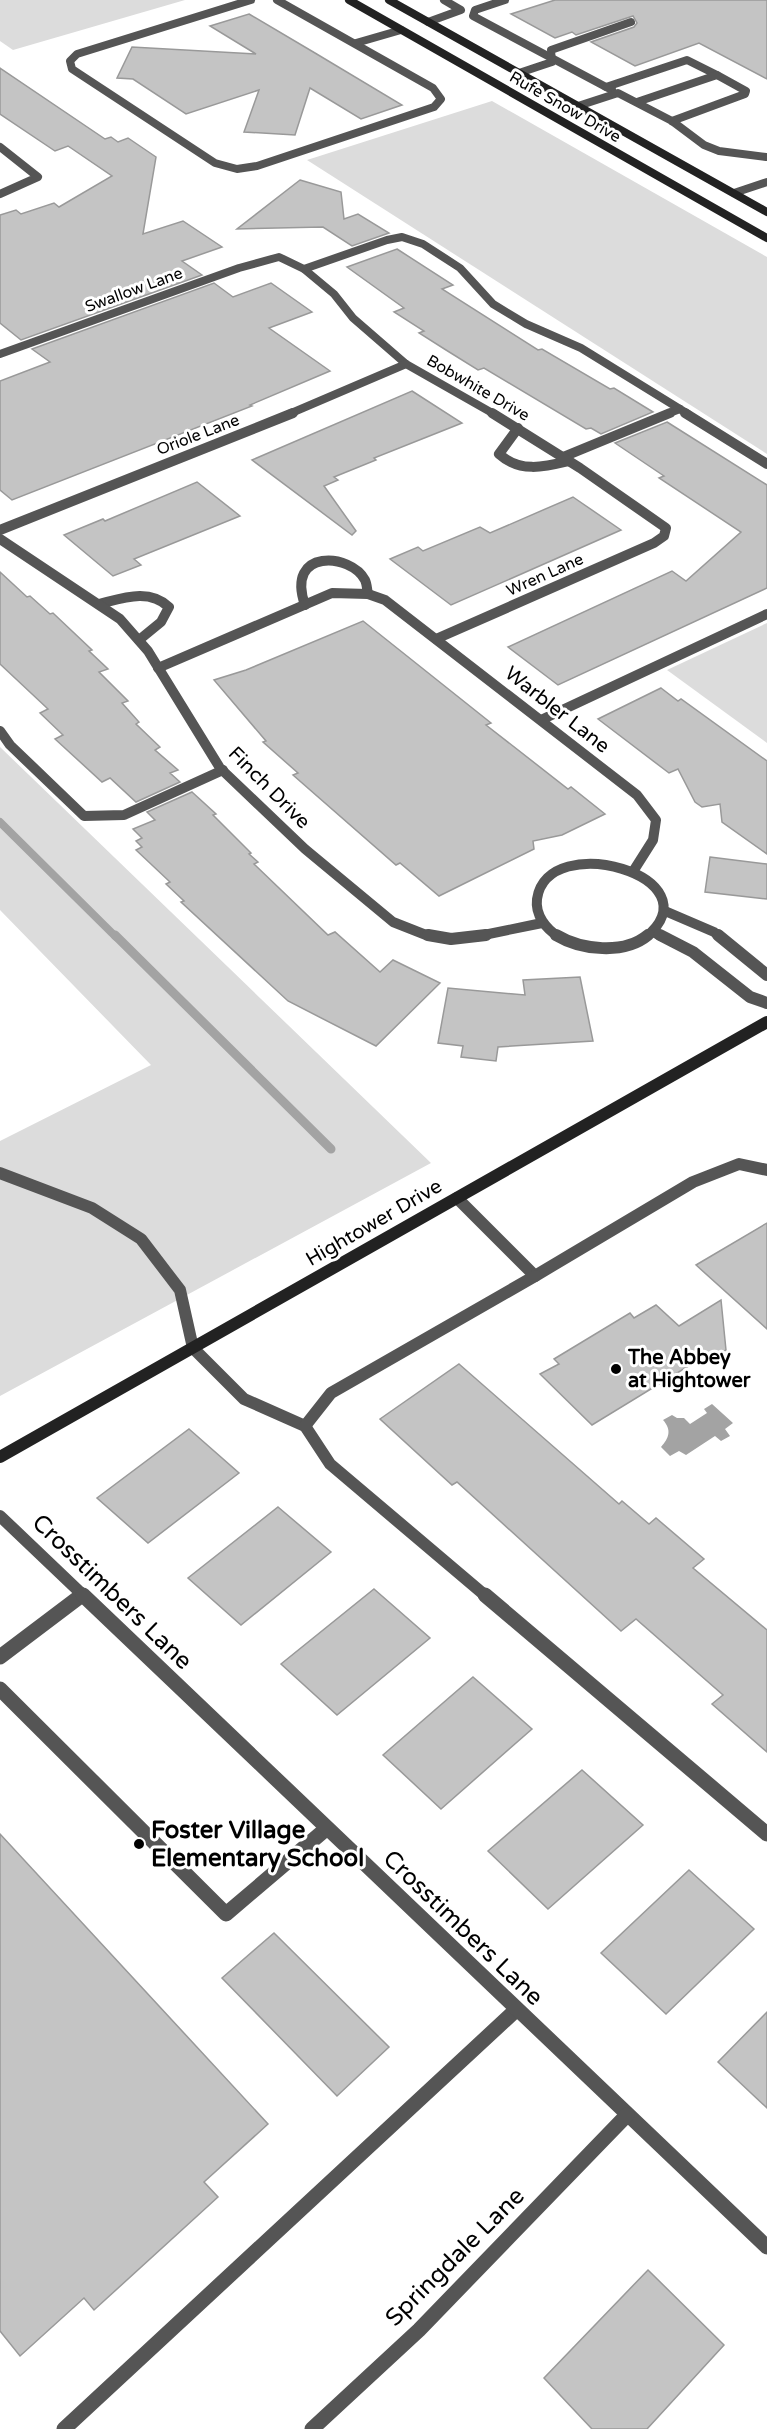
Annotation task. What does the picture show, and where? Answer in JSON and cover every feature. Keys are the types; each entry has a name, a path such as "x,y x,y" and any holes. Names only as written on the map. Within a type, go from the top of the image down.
{"main road":[{"name":"Rufe Snow Drive","path":"349,0 767,238"},
{"name":"Rufe Snow Drive","path":"389,0 767,212"},
{"name":"Hightower Drive","path":"0,1457 767,1022"}],"street":[{"path":"251,0 76,54 70,61 72,69 215,163 237,170 257,166 434,107 441,99 433,88 277,0"},
{"path":"428,22 461,10 444,0"},
{"path":"505,0 474,10 473,16 672,121 704,145 719,151 766,157"},
{"path":"519,74 552,62 551,50 630,22"},
{"path":"356,43 401,30"},
{"path":"606,87 687,60 746,91 745,94 672,121"},
{"path":"637,102 717,75"},
{"path":"578,106 618,93"},
{"path":"0,147 38,177 0,194"},
{"path":"734,193 767,182"},
{"path":"304,269 387,240 412,239 460,268 493,304 526,324 581,348 767,464"},
{"name":"Bobwhite Drive","path":"279,257 304,269 334,294 353,318 406,364 519,428 566,459 666,528 664,536"},
{"name":"Swallow Lane","path":"0,354 239,268 279,257"},
{"name":"Oriole Lane","path":"0,530 272,422 406,364"},
{"path":"519,428 499,454 505,460 521,467 537,468 566,459 680,409"},
{"name":"Wren Lane","path":"436,639 654,543 664,536"},
{"name":"Finch Drive","path":"0,539 120,619 148,651 223,770 304,849 393,922 426,935 450,939 483,936 542,923"},
{"path":"158,668 305,605 332,593 368,594 365,579 356,570 333,560 310,565 302,575 299,585 305,605"},
{"name":"Warbler Lane","path":"368,594 386,600 637,795 656,820 653,840 634,870"},
{"path":"99,604 147,596 166,602 169,607 168,613 160,624 139,640"},
{"path":"541,720 767,614"},
{"path":"0,731 10,745 84,816 124,815 223,770"},
{"path":"588,863 612,864 634,870 652,881 663,895 665,911 662,921 653,932 641,940 621,947 597,948 556,935 542,923 536,908 538,892 549,878 566,868 588,863"},
{"path":"665,911 714,932 767,975"},
{"path":"653,932 693,952 750,997 767,1003"},
{"path":"305,1426 331,1394 693,1182 739,1164 767,1170"},
{"path":"0,1173 92,1208 141,1239 180,1290 193,1348 244,1399 305,1426 330,1464 767,1834"},
{"path":"457,1198 534,1276"},
{"name":"Crosstimbers Lane","path":"0,1516 767,2247"},
{"path":"0,1657 82,1595"},
{"path":"0,1689 226,1914 326,1829"},
{"path":"64,2429 516,2010"},
{"name":"Springdale Lane","path":"312,2429 419,2330 627,2115"}],"shaded area":[{"path":"0,0 185,0 13,50 0,41"},
{"path":"492,101 767,257 767,454 307,160"},
{"path":"767,623 767,743 667,670"},
{"path":"0,747 431,1163 0,1396 0,1141 151,1065 0,910"},
{"path":"712,1404 733,1423 725,1429 730,1436 721,1441 715,1436 686,1455 679,1451 670,1456 661,1447 668,1434 668,1427 663,1420 672,1415 684,1418 690,1424 707,1413 704,1409"}],"building":[{"path":"555,0 767,0 767,79 699,43 635,66 591,42 634,27 637,23 633,16 576,35 572,32 555,38 511,14"},
{"path":"249,14 402,105 361,119 310,88 295,135 244,132 259,90 186,114 133,79 117,78 132,47 256,54 210,26"},
{"path":"0,68 105,139 111,137 118,142 128,138 156,157 143,234 183,221 222,247 182,261 202,275 21,340 0,323 0,215 16,210 21,214 54,203 59,207 112,176 68,146 55,151 0,114"},
{"path":"300,180 341,192 344,219 358,214 389,233 352,246 323,227 237,229"},
{"path":"397,249 453,285 442,289 538,350 542,349 653,412 601,434 591,428 586,429 484,368 478,370 419,333 424,331 394,312 404,308 347,267"},
{"path":"214,283 233,297 271,283 312,312 269,328 330,371 250,405 252,406 12,500 0,490 0,381 50,362 32,349"},
{"path":"412,391 462,423 374,458 376,460 334,477 338,480 324,486 356,531 352,535 252,460"},
{"path":"667,422 767,485 767,588 558,685 508,647 672,571 686,581 741,532 659,478 664,476 615,443"},
{"path":"197,482 240,516 134,559 141,565 113,576 64,535 103,519 105,521"},
{"path":"573,497 621,530 451,605 390,559 418,547 423,551 480,527 490,533"},
{"path":"0,572 27,597 30,596 50,614 53,613 92,650 89,651 108,669 99,672 128,701 122,703 139,722 136,724 160,747 155,750 178,770 170,773 180,782 136,802 110,778 102,782 55,739 63,735 40,713 48,709 0,664"},
{"path":"363,621 491,723 486,725 568,789 571,787 605,814 562,835 533,841 534,849 439,896 400,863 396,865 293,775 298,773 263,742 266,741 214,680 246,670"},
{"path":"661,688 678,701 681,699 767,761 767,854 722,822 720,804 702,807 695,802 678,769 669,773 598,719"},
{"path":"192,792 216,814 213,815 251,853 249,854 258,862 254,864 328,935 335,932 380,972 393,960 440,983 376,1046 288,1001 181,902 184,901 166,884 170,882 136,850 142,847 136,841 142,838 133,829 155,820 147,812"},
{"path":"710,857 767,864 767,899 705,892"},
{"path":"580,977 593,1041 498,1047 496,1061 461,1057 463,1046 438,1043 448,988 525,995 523,980"},
{"path":"767,1223 767,1329 696,1265"},
{"name":"The Abbey at Hightower","path":"721,1300 726,1350 705,1363 695,1362 592,1425 540,1374 559,1364 554,1359 630,1313 634,1318 656,1305 679,1326"},
{"path":"459,1364 619,1504 622,1501 649,1524 656,1518 704,1559 693,1568 767,1630 767,1752 712,1704 723,1695 636,1619 621,1631 457,1482 452,1485 380,1419"},
{"path":"189,1429 239,1473 148,1543 97,1498"},
{"path":"278,1507 331,1552 241,1625 188,1578"},
{"path":"374,1589 430,1638 337,1715 281,1664"},
{"path":"473,1677 532,1729 441,1809 383,1755"},
{"path":"582,1770 643,1825 548,1909 488,1851"},
{"path":"0,1834 268,2124 204,2182 218,2197 94,2310 84,2298 20,2356 0,2331"},
{"path":"689,1870 754,1929 666,2014 601,1953"},
{"path":"274,1933 389,2047 337,2096 222,1978"},
{"path":"767,2012 767,2108 718,2062"},
{"path":"648,2270 724,2345 647,2429 592,2429 544,2378"}],"waterway":[{"path":"0,822 116,937"},
{"path":"115,935 331,1149"}],"place":[{"name":"The Abbey at Hightower","path":"616,1369"},
{"name":"Foster Village Elementary School","path":"139,1844"}]}
